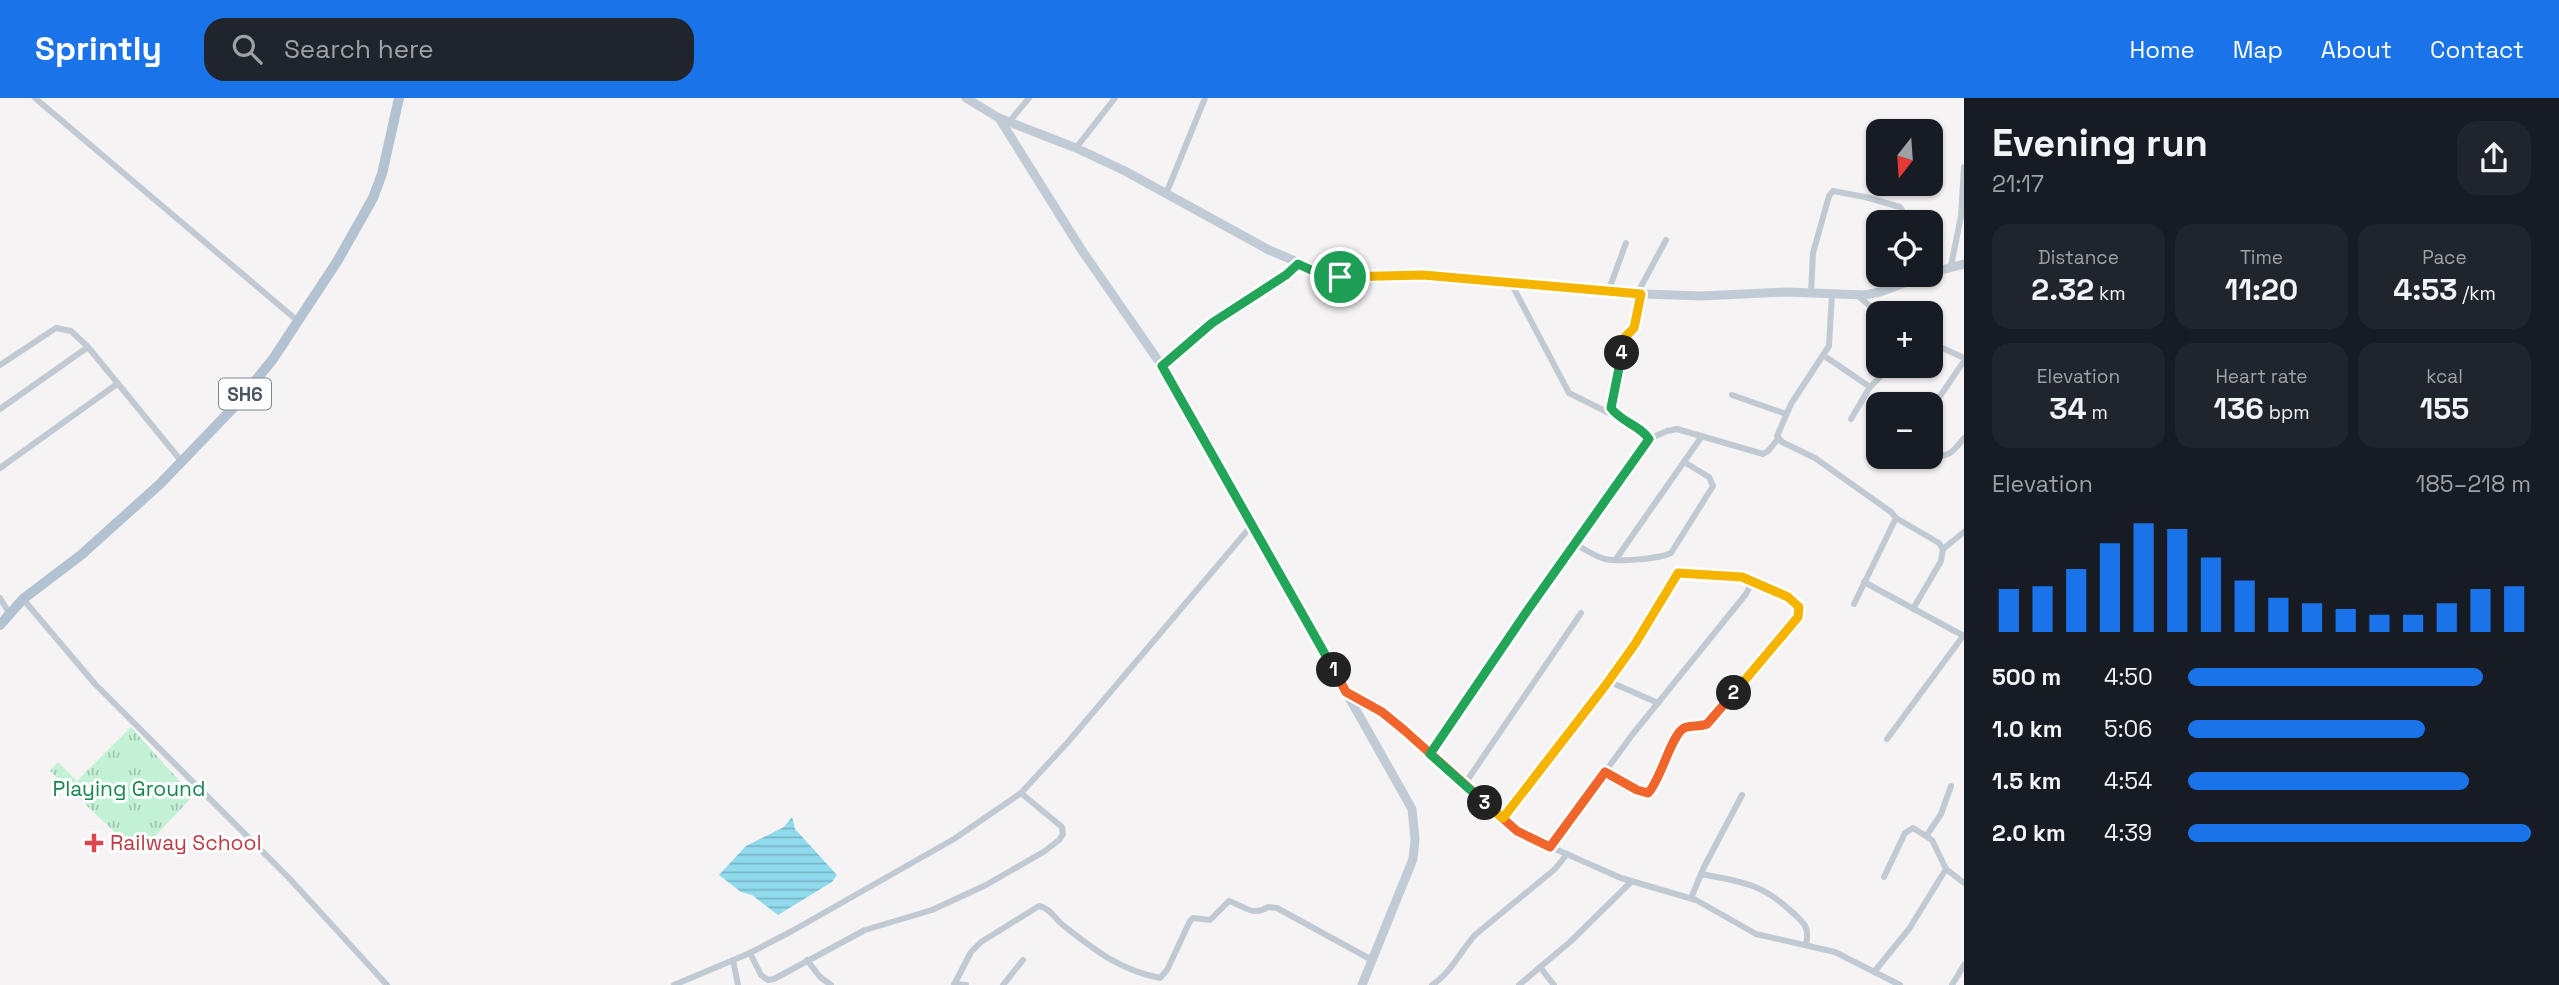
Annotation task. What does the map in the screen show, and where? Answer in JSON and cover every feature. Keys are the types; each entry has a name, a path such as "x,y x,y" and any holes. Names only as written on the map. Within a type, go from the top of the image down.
{"main road":[{"name":"SH6","path":"0,625 5,608 23,599 120,522 236,406 299,322 373,198 382,174 399,98"}],"street":[{"path":"35,98 299,322"},
{"path":"966,98 999,118 1076,148 1298,264 1330,276 1423,275 1608,292 1701,296 1811,292 1857,295 1893,287"},
{"path":"1009,122 1029,98"},
{"path":"1076,148 1115,98"},
{"path":"1166,194 1205,98"},
{"path":"999,118 1081,249 1162,366 1412,809 1415,839 1413,859 1362,985"},
{"path":"1951,266 1961,216 1964,167"},
{"path":"1811,292 1813,253 1829,196 1833,191 1865,197 1902,210"},
{"path":"1617,417 1611,408 1624,338 1634,328 1639,294 1666,240"},
{"path":"1608,292 1626,243"},
{"path":"1162,366 1212,323 1286,275 1298,264"},
{"path":"1943,269 1964,264"},
{"path":"1510,283 1569,393 1645,433 1649,439"},
{"path":"1430,754 1649,439 1678,429 1763,454 1768,451 1778,439 1778,432 1786,414 1831,338 1832,293"},
{"path":"1857,295 1866,303"},
{"path":"0,365 56,328 71,331 88,347 182,462"},
{"path":"0,409 88,347"},
{"path":"1943,349 1964,360 1943,392"},
{"path":"1823,355 1870,387"},
{"path":"1851,419 1870,387 1879,378"},
{"path":"0,468 117,384"},
{"path":"1732,395 1786,414"},
{"path":"1616,559 1702,436"},
{"path":"1943,455 1954,452 1964,438"},
{"path":"1778,439 1815,458 1896,518 1939,543 1944,554 1913,608"},
{"path":"1575,544 1599,557 1616,559 1671,554 1713,486 1709,477 1684,462"},
{"path":"1854,604 1896,518"},
{"path":"674,985 750,953 904,869 1021,793 1068,742 1252,524"},
{"path":"1943,549 1964,532"},
{"path":"1503,818 1635,644 1678,573 1742,577 1796,603 1800,612 1798,617 1711,721 1701,727 1687,727 1679,733 1651,791 1644,793 1605,772"},
{"path":"1550,847 1658,703 1746,594 1751,584 1749,580"},
{"path":"1864,582 1964,636 1887,739"},
{"path":"0,598 5,608"},
{"path":"23,599 95,684 289,878 387,985"},
{"path":"1464,785 1581,613"},
{"path":"1608,681 1658,703"},
{"path":"1346,692 1382,712 1517,831 1631,882 1691,898 1756,934 1835,952 1900,985"},
{"path":"1927,835 1941,814 1951,786"},
{"path":"750,953 761,975 768,980 865,930 957,900 1045,851 1059,840 1063,834 1062,827 1021,793"},
{"path":"1691,898 1742,795"},
{"path":"1884,877 1909,829 1927,835 1946,869 1964,883"},
{"path":"1432,985 1445,977 1475,935 1555,869 1567,854"},
{"path":"1874,972 1909,929 1946,869"},
{"path":"1701,874 1767,891 1804,923 1808,932 1806,944"},
{"path":"1519,985 1571,941 1631,882"},
{"path":"966,985 954,984 971,952 981,942 1039,906 1048,909 1062,925 1112,963 1160,978 1165,974 1190,921 1194,918 1210,920 1230,901 1254,913 1268,907 1277,908 1372,960"},
{"path":"733,960 738,985"},
{"path":"807,960 820,977 831,985"},
{"path":"1003,985 1023,960"},
{"path":"1952,985 1964,965"},
{"path":"1541,967 1555,985"}],"green space":[{"name":"Playing Ground","path":"131,727 193,796 138,854 50,771 58,762 77,781"}],"water":[{"path":"792,817 795,829 837,875 832,882 778,915 719,875 746,846 784,827"}],"place":[{"name":"Railway School","path":"94,843"}],"route":[{"path":"1340,277 1320,274 1298,264 1273,284 1212,323 1162,366 1346,692 1382,712 1404,730 1464,785 1503,818 1517,831 1550,847 1605,772 1644,793 1651,791 1679,733 1687,727 1701,727 1711,721 1798,617 1799,607 1788,597 1742,577 1678,573 1635,644 1503,818 1467,788 1430,754 1527,611 1649,439 1645,433 1617,417 1611,408 1624,338 1634,328 1641,294 1423,275 1340,277"}]}
